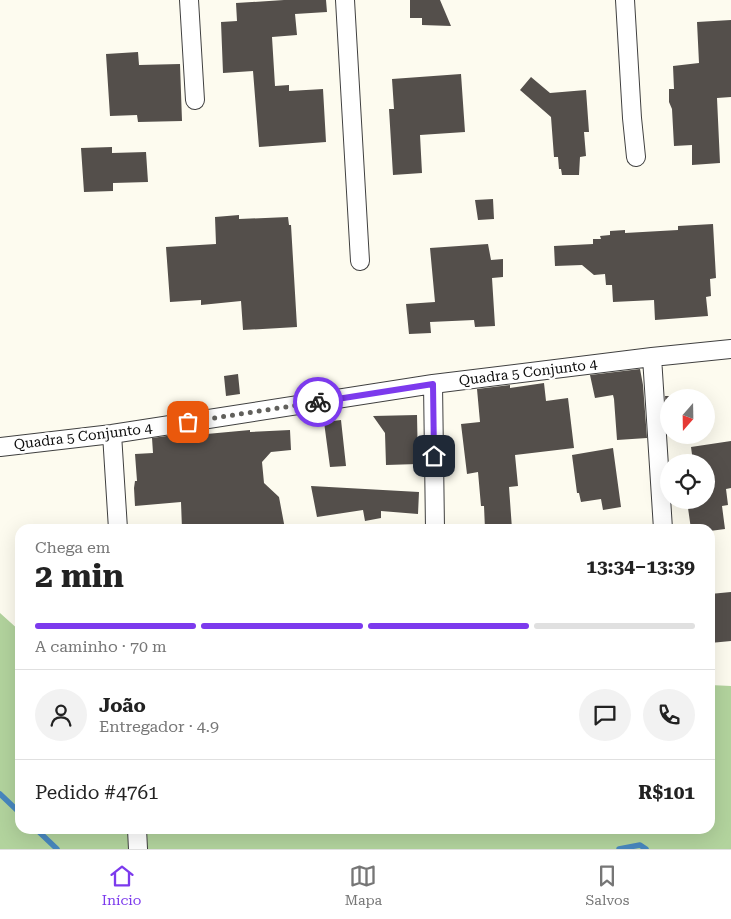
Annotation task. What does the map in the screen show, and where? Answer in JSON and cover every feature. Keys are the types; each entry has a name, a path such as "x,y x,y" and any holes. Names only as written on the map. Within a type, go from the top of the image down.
{"street":[{"path":"189,0 195,100"},
{"path":"345,0 360,261"},
{"path":"625,0 636,157"},
{"name":"Quadra 5 Conjunto 4","path":"0,447 112,434 433,384 652,356 731,349"},
{"path":"652,356 663,524"},
{"path":"433,384 435,524"},
{"path":"112,434 118,524"},
{"path":"137,834 138,849"}],"green space":[{"path":"0,613 15,626 15,834 715,834 715,685 731,686 731,849 0,849"}],"building":[{"path":"326,0 327,12 295,14 297,35 272,37 275,86 289,85 289,91 323,89 326,142 259,147 253,71 223,73 221,22 237,21 236,3"},
{"path":"410,0 440,0 451,26 422,25 422,18 410,18"},
{"path":"731,20 731,97 717,98 720,163 692,165 692,145 674,146 672,109 669,102 669,89 674,89 673,66 699,63 697,22"},
{"path":"138,52 139,65 180,64 182,121 138,122 137,115 110,116 106,54"},
{"path":"461,74 465,132 420,135 422,173 393,175 389,109 394,109 392,79"},
{"path":"531,77 550,93 586,90 589,132 584,132 586,156 580,157 579,175 562,175 561,169 559,169 558,157 554,157 551,117 520,90"},
{"path":"112,147 112,153 146,152 148,182 113,183 113,191 84,192 81,148"},
{"path":"493,199 494,219 478,220 475,200"},
{"path":"239,215 239,219 288,217 289,225 291,225 297,327 243,330 241,301 201,305 201,300 170,302 166,247 216,244 215,217"},
{"path":"713,224 716,278 710,279 711,296 706,297 708,316 655,320 654,300 613,302 612,285 606,285 605,274 594,275 582,265 555,266 554,246 593,244 593,239 601,239 600,236 610,235 610,231 625,230 625,233 678,230 678,226"},
{"path":"488,244 491,260 503,259 503,277 492,278 495,326 475,327 474,320 430,322 431,333 409,334 406,304 435,302 430,248"},
{"path":"640,369 647,438 617,440 613,395 595,398 590,375"},
{"path":"238,374 240,394 226,396 224,376"},
{"path":"544,383 546,401 568,398 574,448 515,455 518,486 509,487 512,524 485,524 484,506 481,506 478,472 467,474 461,424 480,422 477,389 510,385 510,388"},
{"path":"417,415 418,464 386,465 385,433 373,416"},
{"path":"341,420 346,466 330,467 324,422"},
{"path":"250,430 250,432 290,430 291,450 271,452 262,462 264,483 279,497 284,524 182,524 181,502 135,506 134,488 135,481 137,481 135,454 153,453 152,438 174,435 174,437"},
{"path":"731,441 731,488 726,489 728,505 722,506 725,529 715,530 715,524 690,524 688,509 715,509 715,454 692,454 691,447"},
{"path":"613,448 621,507 603,510 601,499 581,502 579,493 577,493 572,455"},
{"path":"311,486 419,492 418,514 381,511 381,518 365,521 363,510 317,517"},
{"path":"731,592 731,641 715,643 715,594"}],"waterway":[{"path":"0,794 15,808"},
{"path":"41,834 57,849"},
{"path":"619,849 640,845 646,849"}],"way so far":[{"path":"188,422 318,402"}],"route":[{"path":"318,402 433,384 434,456"}]}
